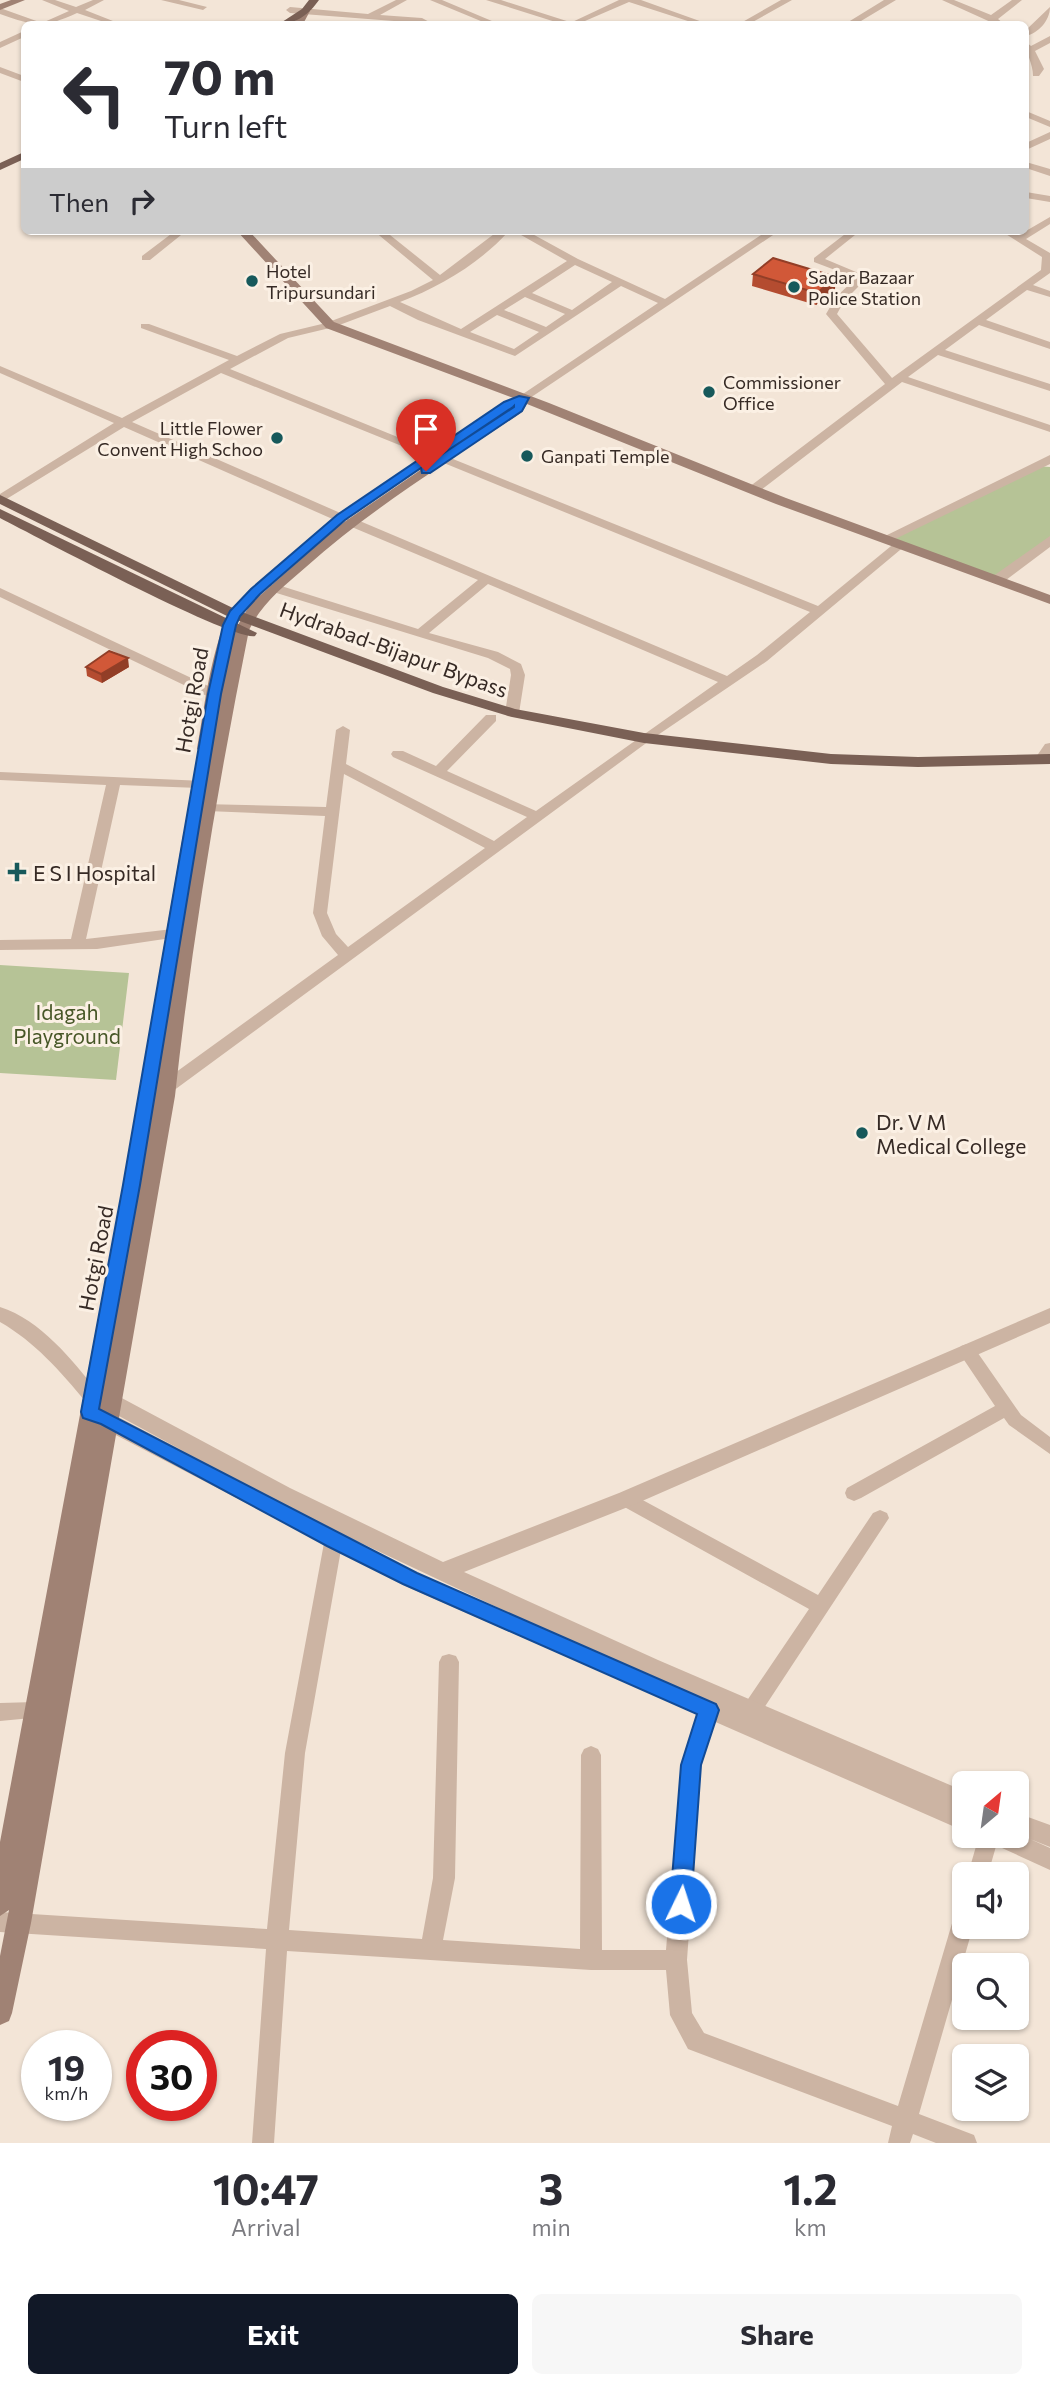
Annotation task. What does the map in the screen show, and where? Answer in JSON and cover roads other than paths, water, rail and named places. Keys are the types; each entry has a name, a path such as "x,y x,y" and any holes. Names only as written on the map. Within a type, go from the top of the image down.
{"main road":[{"path":"0,9 20,0"},
{"path":"277,21 297,0"},
{"path":"300,21 314,0"},
{"path":"289,21 305,11"},
{"path":"0,161 21,150"},
{"path":"0,167 21,156"},
{"path":"247,235 330,325 523,398 752,490 1050,600"},
{"name":"Hotgi Road","path":"0,2013 9,1923 100,1408 134,1172 214,694 238,622 285,565 438,457 518,409 523,398"},
{"name":"Hydrabad-Bijapur Bypass","path":"0,499 238,622 512,713 638,743"},
{"path":"0,513 238,622 491,718 638,743 909,774 1048,759"},
{"name":"Hotgi Road","path":"0,1905 35,1711 167,1087 178,990 238,622 346,520"}],"street":[{"path":"46,0 108,21"},
{"path":"53,21 100,0"},
{"path":"165,0 203,7"},
{"path":"370,17 403,0"},
{"path":"435,0 488,21"},
{"path":"491,0 561,21"},
{"path":"578,21 626,0"},
{"path":"632,0 695,21"},
{"path":"749,21 788,0"},
{"path":"855,21 891,0"},
{"path":"946,0 994,21"},
{"path":"997,21 1018,0"},
{"path":"0,9 31,21"},
{"path":"290,10 422,21"},
{"path":"1029,31 1041,23 1044,14 1050,10"},
{"path":"0,46 21,36"},
{"path":"0,37 21,45"},
{"path":"1029,48 1050,39"},
{"path":"1029,50 1040,76"},
{"path":"1029,81 1050,69"},
{"path":"0,70 21,78"},
{"path":"1029,115 1050,108"},
{"path":"1029,117 1050,124"},
{"path":"1029,146 1050,135"},
{"path":"1029,165 1050,173"},
{"path":"1029,196 1050,199"},
{"path":"1029,233 1050,219"},
{"path":"146,258 176,235"},
{"path":"384,235 440,280"},
{"path":"0,499 125,421 220,369 284,336 330,325 440,280 500,235"},
{"path":"526,235 574,261 664,302"},
{"path":"523,398 768,235"},
{"path":"850,235 818,261 863,277 839,299 831,314 896,381 1050,429"},
{"path":"752,490 1046,271 1047,256 1012,235"},
{"path":"1019,239 1025,235"},
{"path":"462,333 574,261"},
{"path":"391,302 422,318 514,352 621,282"},
{"path":"1025,286 1050,294"},
{"path":"524,293 573,314"},
{"path":"496,311 547,331"},
{"path":"978,321 1050,346"},
{"path":"145,326 238,360"},
{"path":"937,351 1050,388"},
{"path":"0,369 125,421 346,520 729,681"},
{"path":"220,369 818,611"},
{"path":"885,539 1050,459"},
{"path":"997,580 1050,540"},
{"path":"167,1087 638,743 762,658 900,545"},
{"path":"420,635 488,579"},
{"path":"274,588 420,635 494,655 516,667 518,675 512,713"},
{"path":"0,592 214,694"},
{"path":"438,772 491,718"},
{"path":"342,730 320,912 324,928 335,946 348,955"},
{"path":"398,754 538,817"},
{"path":"339,766 497,848"},
{"path":"0,776 200,784"},
{"path":"77,944 114,782"},
{"path":"207,807 334,812"},
{"path":"0,946 77,944 173,934"},
{"path":"0,1314 29,1329 58,1355 100,1408 335,1531 410,1578 711,1702 751,1711 952,1797"},
{"path":"442,1572 626,1499 1050,1315"},
{"path":"967,1351 1016,1420 1050,1447"},
{"path":"854,1493 1007,1408"},
{"path":"626,1499 821,1606"},
{"path":"751,1711 880,1518"},
{"path":"335,1531 442,1572 952,1815"},
{"path":"263,2143 277,1939 295,1753 335,1531"},
{"path":"431,1950 444,1878 449,1662"},
{"path":"711,1702 691,1765 676,1960 681,2015 696,2042 966,2143"},
{"path":"0,1712 35,1711"},
{"path":"591,1755 591,1960"},
{"path":"1029,1828 1050,1836"},
{"path":"1026,1848 1050,1859"},
{"path":"9,1923 591,1960 676,1960"},
{"path":"899,2143 959,1939"}],"place":[{"name":"Hotel Tripursundari","path":"252,281"},
{"name":"Sadar Bazaar Police Station","path":"794,287"},
{"name":"Commissioner Office","path":"709,392"},
{"name":"Little Flower Convent High Schoo","path":"277,438"},
{"name":"Ganpati Temple","path":"527,456"},
{"name":"E S I Hospital","path":"17,872"},
{"name":"Dr. V M Medical College","path":"862,1133"}],"park label":[{"name":"Idagah Playground","path":"67,1023"}]}
